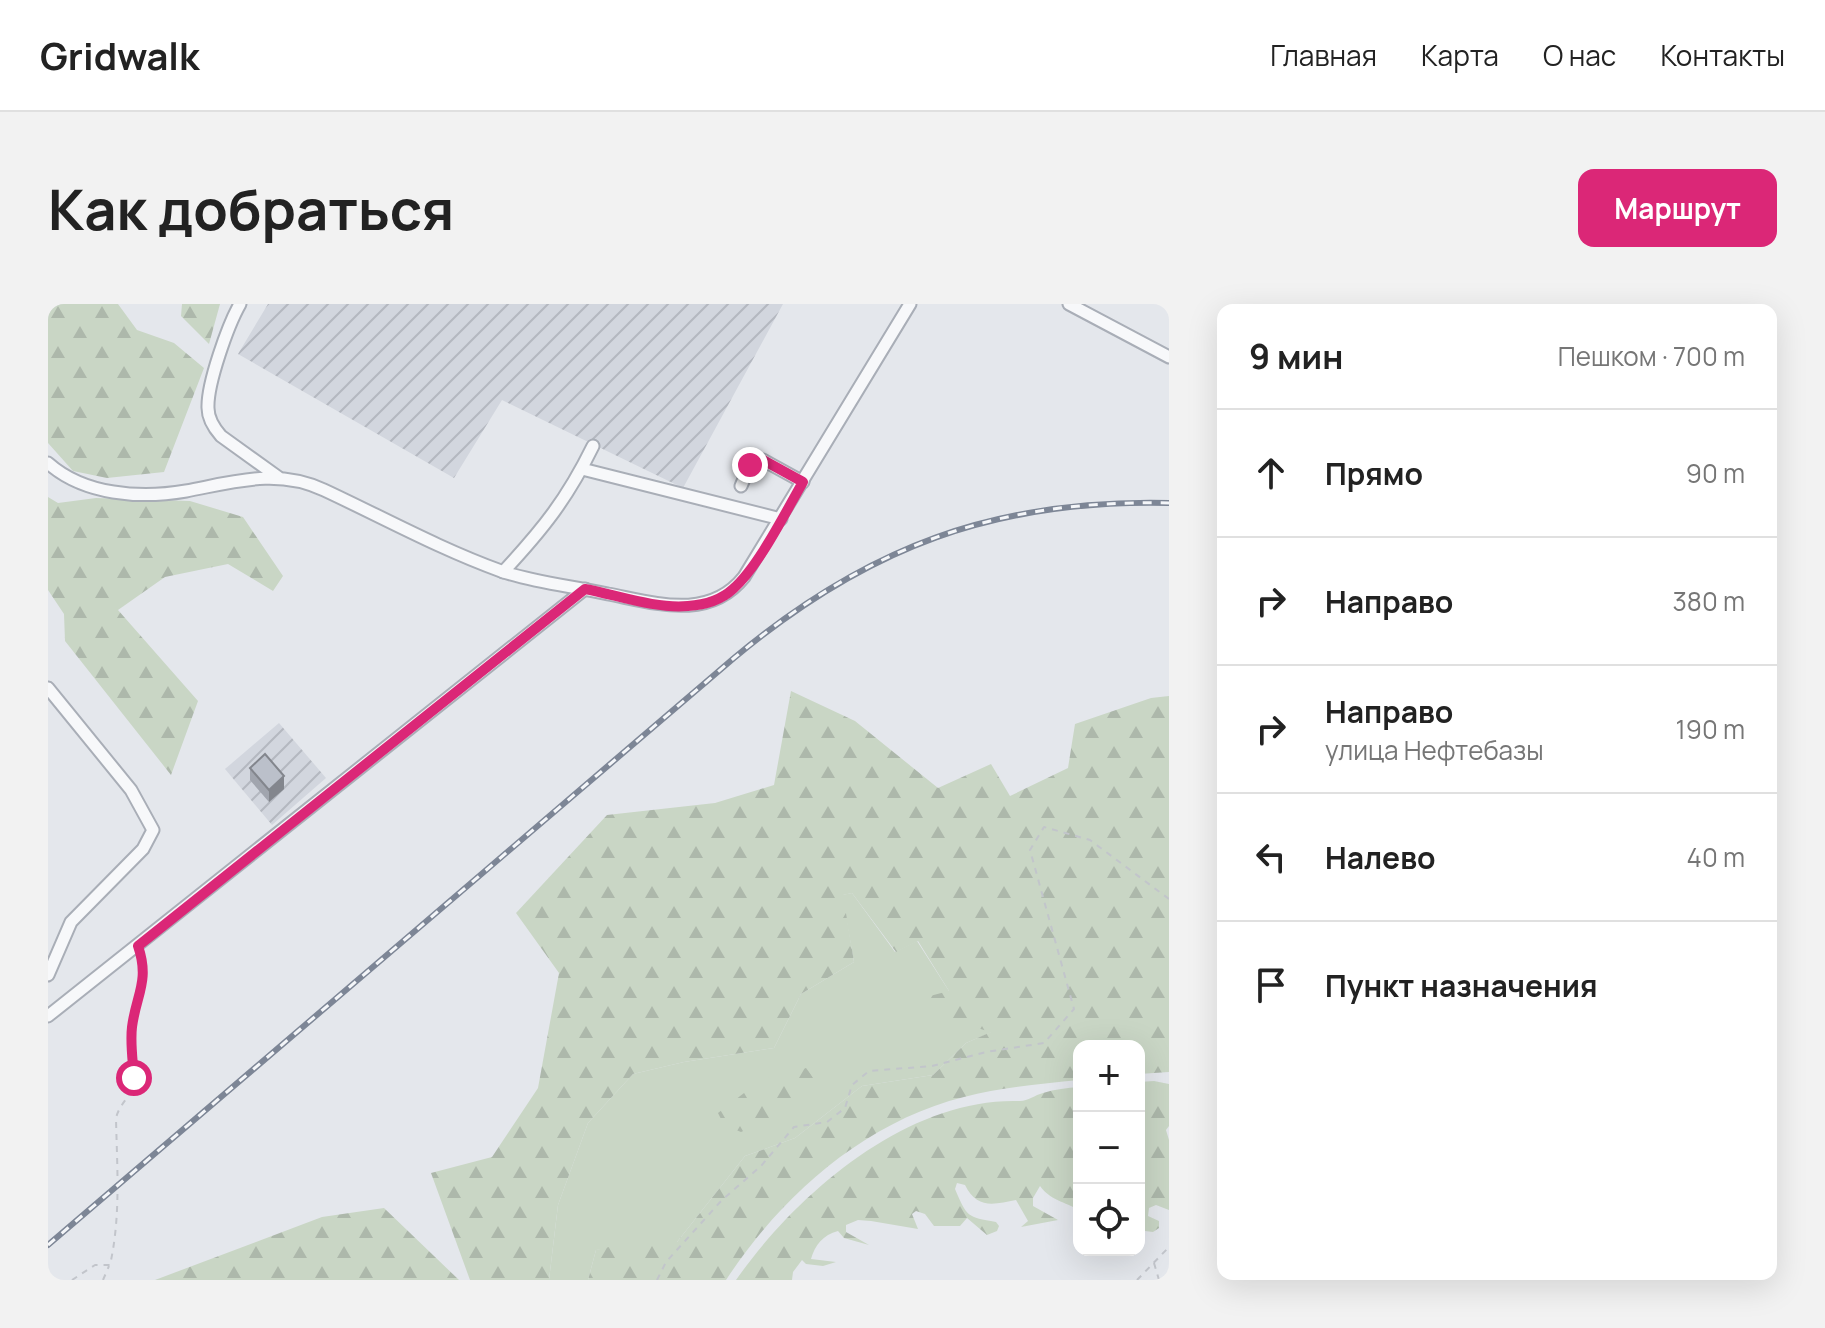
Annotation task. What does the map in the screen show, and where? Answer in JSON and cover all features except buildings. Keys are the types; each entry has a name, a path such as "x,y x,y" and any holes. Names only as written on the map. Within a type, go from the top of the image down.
{"street":[{"path":"240,304 219,358 208,409 214,428 221,436 279,478"},
{"path":"48,463 73,481 92,488 127,493 183,492 253,477 279,478 315,486 503,572 686,607 714,601 744,577 910,304"},
{"path":"1069,304 1169,357"},
{"path":"503,572 551,519 593,446"},
{"path":"741,486 750,465 763,460 803,482"},
{"path":"582,469 781,519"},
{"path":"48,1016 585,589"},
{"path":"48,688 131,790 153,830 143,849 71,922 48,975"}],"path":[{"path":"657,1280 666,1262 722,1200 761,1166 794,1127 827,1122 845,1108 852,1085 869,1071 932,1066 986,1052 1044,1043 1074,1009 1030,850 1044,827 1090,840 1169,899"},
{"path":"103,1280 114,1245 118,1184 116,1118 134,1078 131,1033 144,969 138,946"},
{"path":"1137,1280 1169,1247"},
{"path":"1154,1262 1159,1280"},
{"path":"72,1280 95,1265 110,1265"}],"shaded area":[{"path":"268,304 783,304 683,488 502,400 454,478 238,354"},
{"path":"279,723 326,778 272,825 225,769"}],"green space":[{"path":"48,304 118,304 137,330 174,343 204,368 164,472 107,478 73,471 48,443"},
{"path":"182,304 220,304 209,344 181,316"},
{"path":"48,497 58,503 96,498 190,501 243,517 283,576 273,591 228,564 165,577 118,610 198,701 171,775 65,641 64,614 48,590"},
{"path":"791,691 855,721 938,788 991,764 1010,796 1068,768 1075,724 1151,698 1169,696 1169,1072 1145,1074 1145,1040 1073,1040 1073,1081 1007,1088 964,1097 892,1124 859,1144 828,1166 772,1219 726,1280 588,1280 596,1250 657,1236 677,1242 745,1156 795,1138 862,1086 933,1075 966,1043 991,1032 922,1012 926,997 949,991 918,941 896,952 852,893 843,895 854,962 801,994 774,1048 684,1062 633,1074 588,1123 558,1205 549,1280 470,1280 431,1173 492,1157 538,1088 559,973 516,913 607,815 715,803 774,785"},
{"path":"852,893 895,952 917,941 949,991 992,1032 966,1043 933,1075 862,1086 795,1138 745,1156 677,1242 596,1250 588,1280 549,1280 558,1205 588,1123 633,1074 684,1062 774,1048 801,994 854,962 842,895"},
{"path":"806,1068 818,1084 763,1122 741,1132 724,1125 718,1113 761,1080"},
{"path":"1145,1082 1169,1084 1169,1126 1166,1130 1169,1140 1169,1210 1156,1205 1149,1208 1148,1216 1159,1221 1159,1228 1153,1232 1145,1231"},
{"path":"1073,1088 1073,1207 1053,1198 1040,1186 1033,1198 1033,1206 1058,1220 1021,1227 1028,1221 1016,1200 994,1204 981,1202 965,1185 957,1183 955,1189 969,1214 996,1222 999,1226 997,1231 987,1235 967,1218 960,1226 934,1226 925,1214 916,1211 912,1214 918,1229 858,1220 846,1225 846,1232 869,1245 844,1238 838,1231 820,1241 811,1259 836,1262 823,1266 806,1264 802,1260 793,1272 792,1280 736,1280 790,1215 823,1184 859,1156 897,1133 937,1115 978,1104 1023,1101"},
{"path":"384,1208 459,1280 155,1280 322,1217"}],"railway":[{"path":"48,1245 734,658 784,619 834,586 884,559 936,537 990,521 1046,510 1106,504 1169,503"}],"route":[{"path":"134,1078 132,1022 139,1003 144,969 138,946 585,589 686,607 714,601 731,590 744,577 803,482 763,460 750,465"}]}
